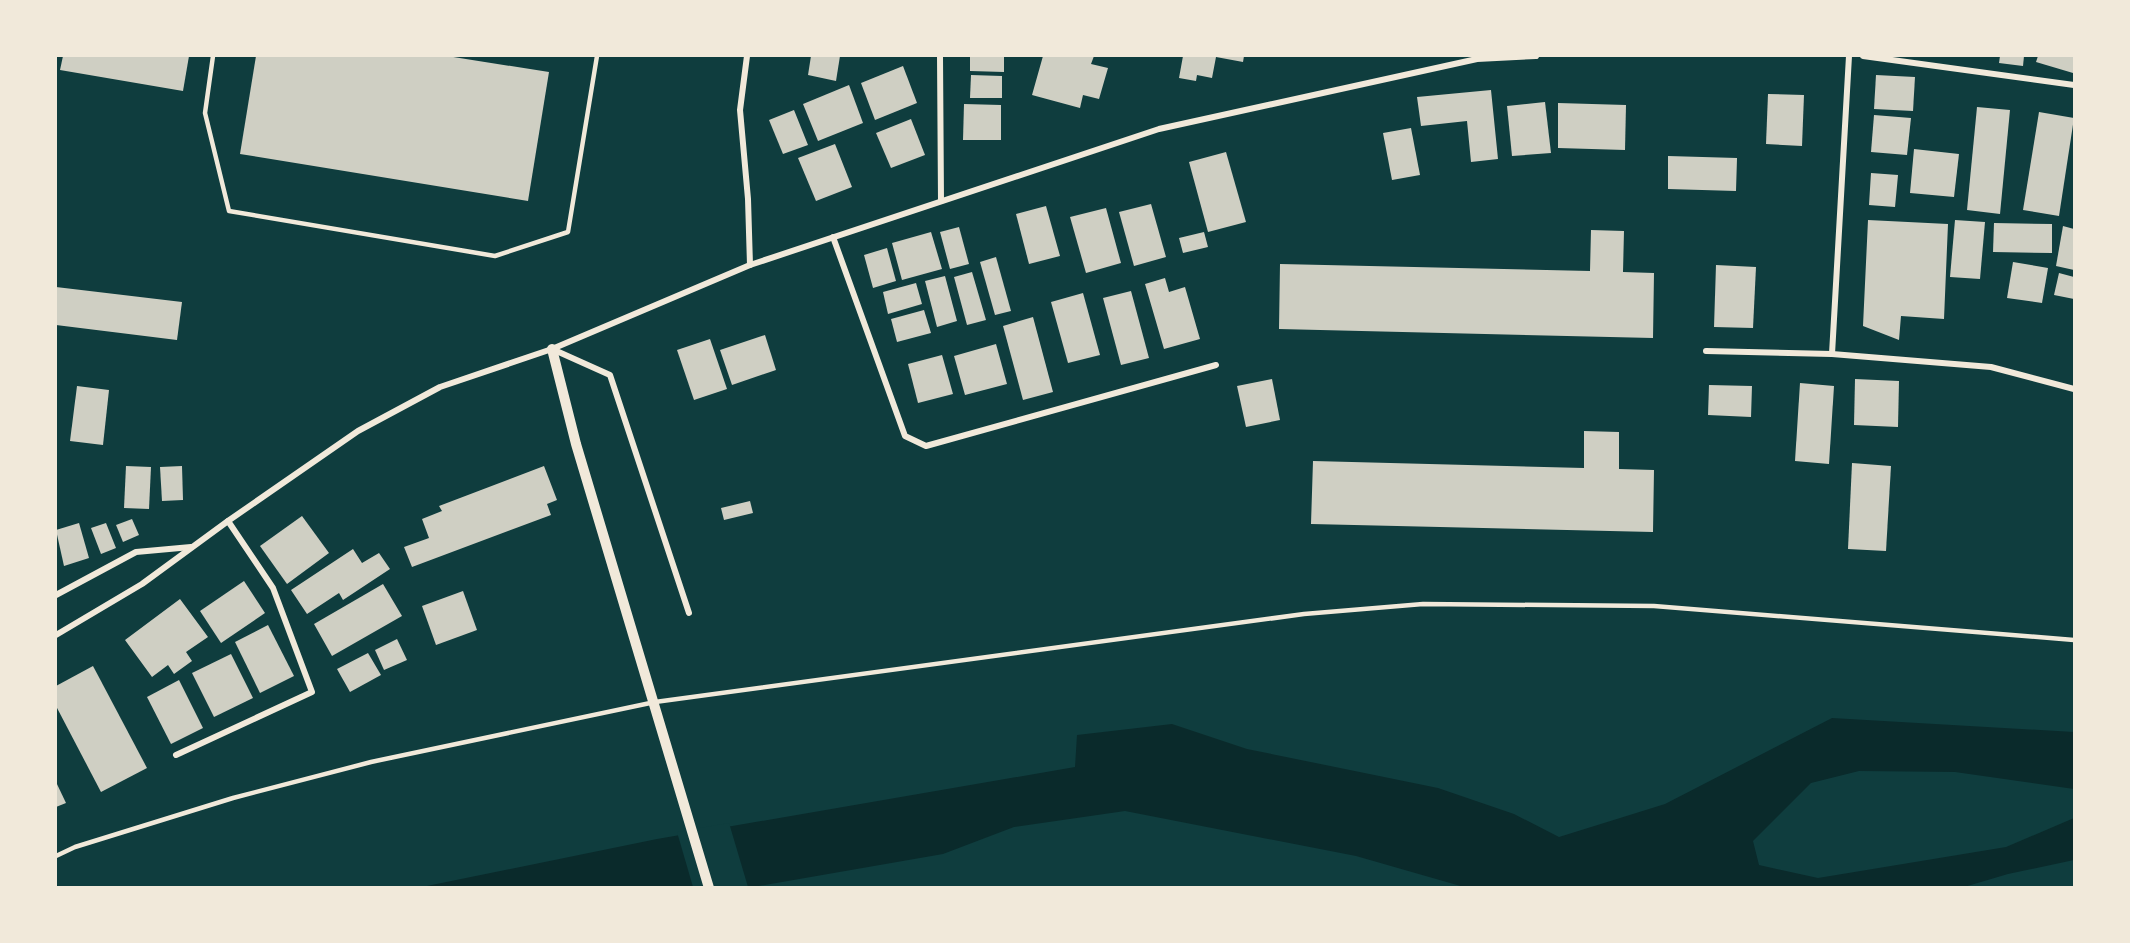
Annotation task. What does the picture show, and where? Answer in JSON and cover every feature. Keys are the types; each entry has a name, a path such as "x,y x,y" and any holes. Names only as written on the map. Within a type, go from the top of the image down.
{"street":[{"path":"747,56 740,110 748,199 750,265"},
{"path":"940,56 941,201"},
{"path":"56,634 142,584 228,520 358,431 440,387 552,349 750,265 1159,129 1478,59 1536,56"},
{"path":"1832,354 1849,56"},
{"path":"1863,56 2074,85"},
{"path":"833,237 905,436 926,446 1216,365"},
{"path":"552,349 610,375 689,613"},
{"path":"552,349 576,444 709,888"},
{"path":"1706,351 1832,354 1991,368 2074,389"},
{"path":"176,755 312,692 273,588 228,520"},
{"path":"56,595 136,552 192,547"}],"lane":[{"path":"213,56 205,113 229,211 495,256 568,232 597,56"},
{"path":"56,856 233,798 359,765 655,702 1304,614 1423,604 1654,606 2074,640"}],"water":[{"path":"1832,718 2074,732 2074,789 1955,772 1859,771 1811,783 1753,841 1759,865 1818,878 2006,847 2074,818 2074,860 2008,874 1964,887 1464,887 1356,856 1125,811 1014,827 943,854 753,887 417,888 657,839 1075,767 1077,735 1172,724 1247,749 1438,788 1514,814 1559,837 1665,804"}],"pier":[{"path":"729,823 748,887 693,887 677,832"}],"building":[{"path":"63,56 189,56 183,91 60,70"},
{"path":"256,56 447,56 549,72 528,201 240,154"},
{"path":"811,56 840,56 836,81 808,75"},
{"path":"970,56 1004,56 1004,72 970,71"},
{"path":"1043,56 1094,56 1091,64 1108,68 1099,99 1083,95 1080,108 1032,95"},
{"path":"1183,56 1244,56 1243,62 1216,57 1212,78 1197,75 1196,81 1179,78"},
{"path":"2000,56 2024,56 2023,66 1999,63"},
{"path":"2038,56 2074,56 2073,73 2036,62"},
{"path":"903,66 917,103 875,120 861,83"},
{"path":"971,75 1002,76 1002,98 970,98"},
{"path":"1876,75 1915,77 1913,111 1874,109"},
{"path":"849,85 863,123 818,141 803,104"},
{"path":"1491,90 1498,159 1471,162 1467,121 1421,126 1417,97"},
{"path":"1768,94 1804,95 1802,146 1766,144"},
{"path":"1545,102 1551,153 1512,156 1507,106"},
{"path":"1558,103 1626,105 1625,150 1558,148"},
{"path":"964,104 1001,105 1001,140 963,140"},
{"path":"1977,107 2010,110 2000,214 1967,210"},
{"path":"794,110 808,145 783,154 769,120"},
{"path":"2039,112 2074,118 2059,216 2023,210"},
{"path":"1874,115 1911,118 1907,155 1871,152"},
{"path":"911,119 925,155 891,168 876,133"},
{"path":"1411,128 1420,175 1392,180 1383,133"},
{"path":"835,144 852,187 816,201 798,158"},
{"path":"1914,149 1959,154 1954,197 1910,193"},
{"path":"1226,152 1246,222 1208,232 1189,162"},
{"path":"1668,156 1737,158 1736,191 1668,189"},
{"path":"1871,173 1898,175 1895,207 1869,205"},
{"path":"1151,204 1166,257 1134,266 1119,212"},
{"path":"1046,206 1060,256 1029,264 1016,214"},
{"path":"1106,208 1121,263 1086,273 1070,217"},
{"path":"1868,220 1948,224 1944,319 1901,316 1899,340 1863,326"},
{"path":"1955,220 1985,222 1980,279 1950,277"},
{"path":"1994,223 2052,224 2052,253 1993,252"},
{"path":"2063,226 2074,229 2074,270 2056,266"},
{"path":"959,227 969,264 950,269 940,232"},
{"path":"1591,230 1624,231 1623,272 1654,273 1653,338 1279,329 1280,264 1590,271"},
{"path":"931,232 942,269 902,280 892,243"},
{"path":"1204,232 1208,247 1183,253 1179,238"},
{"path":"887,248 896,281 873,288 864,255"},
{"path":"996,257 1011,311 995,315 980,262"},
{"path":"2013,262 2048,268 2042,303 2007,298"},
{"path":"1716,265 1756,267 1753,328 1714,327"},
{"path":"972,272 986,320 967,325 954,277"},
{"path":"2059,273 2074,277 2074,299 2054,295"},
{"path":"945,276 957,321 937,327 925,281"},
{"path":"1165,278 1169,292 1185,287 1200,339 1164,349 1145,284"},
{"path":"916,283 922,304 888,314 883,292"},
{"path":"56,287 182,302 177,340 56,325"},
{"path":"1131,291 1149,358 1121,365 1103,298"},
{"path":"1083,293 1100,355 1068,363 1051,302"},
{"path":"924,310 931,333 897,342 891,319"},
{"path":"1033,317 1053,392 1023,400 1003,326"},
{"path":"765,335 776,370 732,385 720,350"},
{"path":"710,339 727,389 694,400 677,350"},
{"path":"996,344 1007,384 965,395 954,356"},
{"path":"942,355 953,394 918,403 908,364"},
{"path":"1272,379 1280,420 1246,427 1237,386"},
{"path":"1855,379 1899,381 1898,427 1854,425"},
{"path":"1800,383 1834,386 1829,464 1795,461"},
{"path":"1709,385 1752,386 1751,417 1708,415"},
{"path":"77,386 109,390 103,445 70,441"},
{"path":"1584,431 1619,432 1619,469 1654,470 1653,532 1311,524 1313,461 1584,468"},
{"path":"1852,463 1891,466 1886,551 1848,549"},
{"path":"126,466 151,467 149,509 124,508"},
{"path":"182,466 183,500 162,501 160,467"},
{"path":"544,466 557,500 547,504 551,515 412,567 404,547 429,538 422,519 442,511 439,506"},
{"path":"750,501 753,513 724,520 721,508"},
{"path":"302,516 329,553 287,584 260,546"},
{"path":"132,519 139,535 123,542 116,525"},
{"path":"79,523 89,558 64,566 56,530"},
{"path":"106,523 116,548 101,554 91,528"},
{"path":"353,549 362,563 379,553 390,569 343,600 339,593 307,614 291,590"},
{"path":"244,581 265,613 221,643 200,611"},
{"path":"383,584 402,616 332,656 314,624"},
{"path":"463,591 477,630 436,645 422,606"},
{"path":"180,599 208,637 186,652 192,661 174,674 168,665 152,677 125,640"},
{"path":"268,625 294,676 260,693 235,642"},
{"path":"397,639 407,660 384,670 375,650"},
{"path":"368,653 381,675 350,692 337,669"},
{"path":"231,654 253,698 214,717 192,673"},
{"path":"93,666 147,768 101,792 56,706 56,686"},
{"path":"179,680 203,728 171,744 147,697"},
{"path":"56,782 66,803 56,807"}]}
